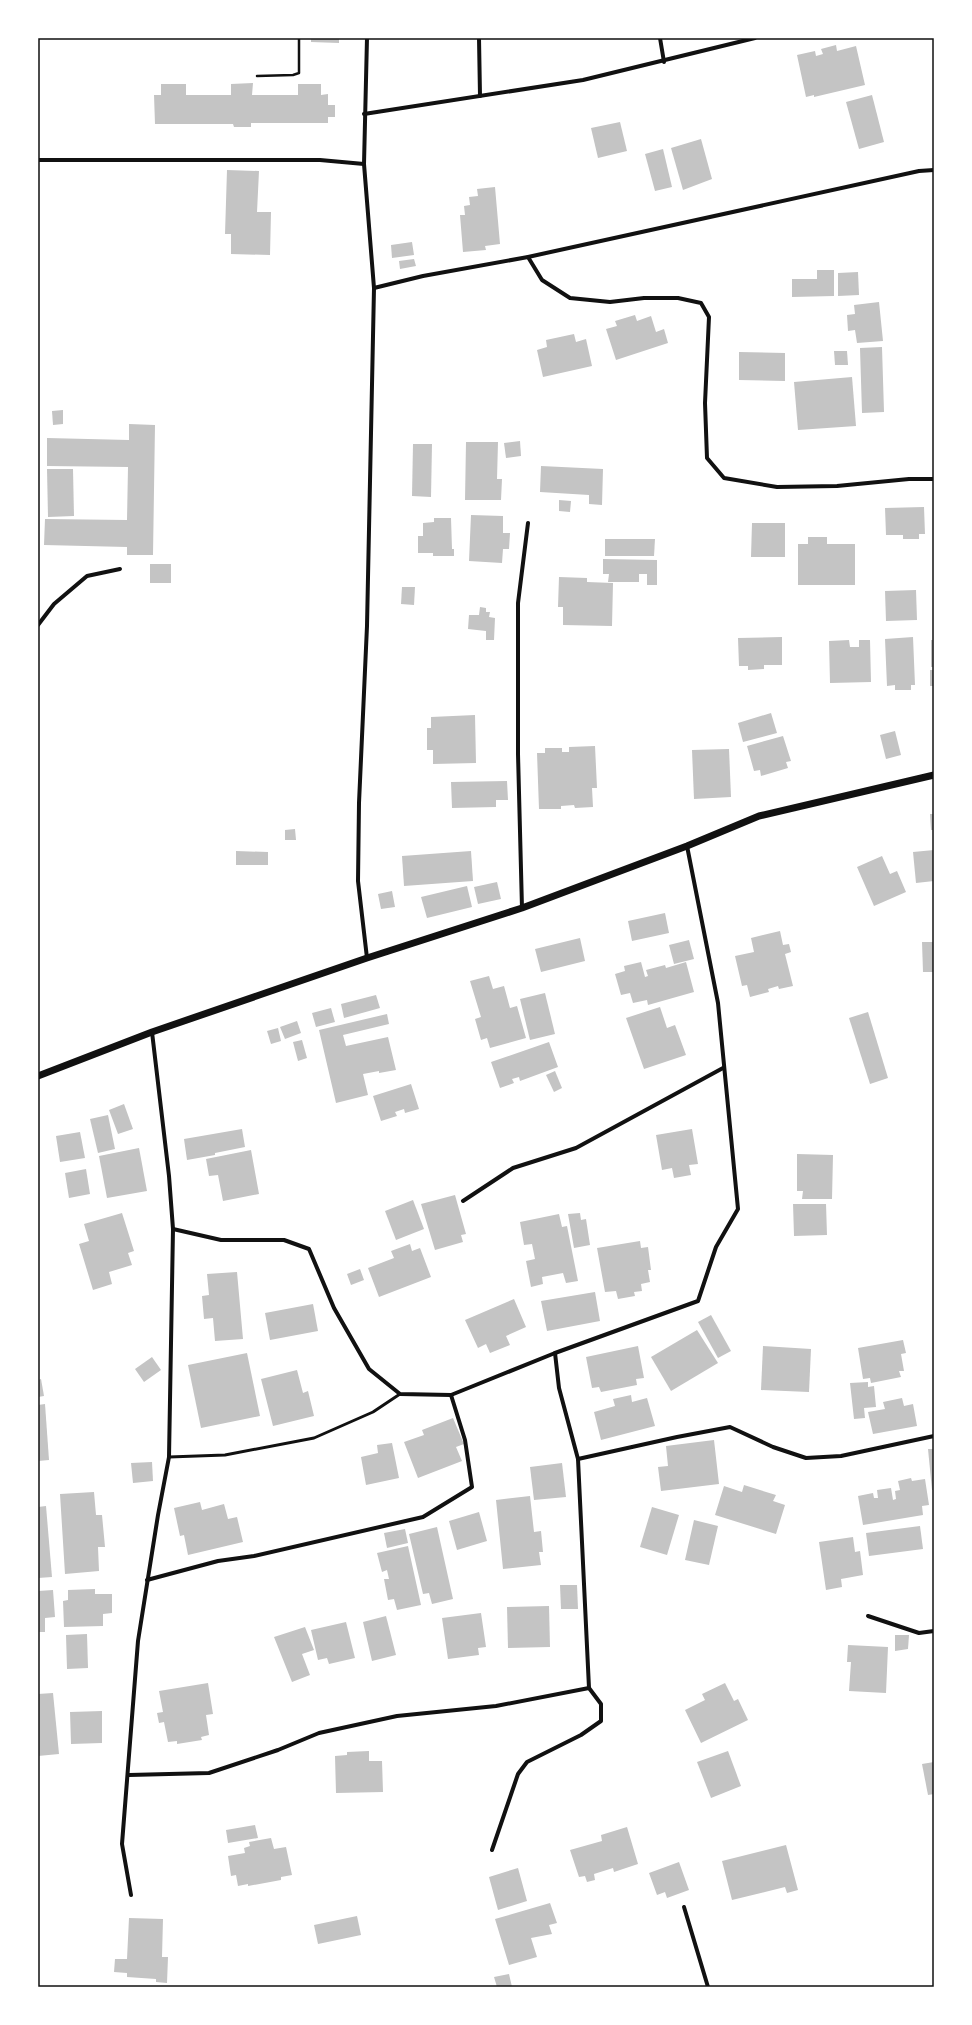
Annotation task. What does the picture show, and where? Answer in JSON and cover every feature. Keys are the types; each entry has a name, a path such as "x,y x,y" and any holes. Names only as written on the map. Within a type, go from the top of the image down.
{"street":[{"path":"366,38 364,164 374,288 367,626 359,803 358,881 367,958"},
{"path":"479,38 480,96"},
{"path":"660,38 664,62"},
{"path":"364,114 583,80 664,62 755,38"},
{"path":"38,160 320,160 364,164"},
{"path":"374,288 423,276 528,257 919,171 934,170"},
{"path":"528,257 542,280 570,298 610,302 644,298 678,298 701,303 709,317 705,403 707,458 724,478 777,487 837,486 909,479 934,479"},
{"path":"522,908 518,754 518,603 528,523"},
{"path":"38,625 54,604 87,576 120,569"},
{"path":"38,1076 152,1032 367,958 522,908 687,846 758,816 934,775"},
{"path":"174,1229 221,1240 284,1240 309,1249 334,1308 369,1369 400,1394 452,1394 555,1353 698,1301 716,1247 738,1208 723,1068 718,1003 687,846"},
{"path":"131,1895 122,1844 129,1775 138,1641 170,1457 174,1229 152,1032"},
{"path":"463,1201 513,1168 576,1148 723,1068"},
{"path":"492,1850 518,1774 527,1762 581,1735 601,1721 602,1704 589,1688 588,1638 578,1460 560,1388 555,1353"},
{"path":"148,1580 218,1561 254,1556 423,1517 453,1499 472,1487 465,1440 452,1394"},
{"path":"578,1460 677,1437 730,1427 773,1447 806,1458 841,1456 934,1436"},
{"path":"868,1616 919,1633 934,1631"},
{"path":"129,1775 209,1773 278,1750 319,1733 397,1716 496,1706 589,1688"},
{"path":"684,1906 708,1987"}],"lane":[{"path":"170,1457 224,1455 314,1438 372,1412 400,1394"}],"path":[{"path":"257,76 293,75 299,73 300,38"}],"building":[{"path":"311,38 339,38 339,43 311,42"},
{"path":"836,45 837,51 856,46 865,85 814,97 814,95 806,97 797,55 815,51 816,56 823,54 821,49"},
{"path":"253,83 252,95 298,95 298,84 321,84 321,95 328,94 328,105 335,105 335,117 328,117 328,123 251,123 251,127 234,127 233,124 155,124 154,95 161,95 161,84 186,84 186,95 231,95 231,84"},
{"path":"872,95 884,142 859,149 846,102"},
{"path":"620,122 627,151 598,158 591,128"},
{"path":"701,139 712,179 683,190 671,148"},
{"path":"663,149 672,187 655,191 645,154"},
{"path":"227,170 259,171 257,212 271,212 270,255 231,254 231,234 225,234"},
{"path":"495,187 500,244 485,246 486,250 463,252 460,215 465,215 464,206 470,205 469,197 478,196 477,189"},
{"path":"412,242 414,255 392,258 391,245"},
{"path":"414,259 416,266 400,269 399,261"},
{"path":"817,270 834,270 834,296 792,297 792,279 817,279"},
{"path":"858,272 859,295 838,296 838,273"},
{"path":"879,302 883,341 857,343 855,330 848,331 847,315 855,314 854,305"},
{"path":"635,315 637,321 651,316 656,332 664,329 668,343 616,360 606,329 617,326 615,321"},
{"path":"574,334 576,342 586,339 592,366 543,377 537,350 547,347 546,340"},
{"path":"882,347 884,412 862,413 860,348"},
{"path":"834,351 847,351 848,365 835,365"},
{"path":"739,352 785,353 785,381 739,380"},
{"path":"852,377 856,426 798,430 794,382"},
{"path":"63,410 63,424 53,425 52,411"},
{"path":"129,424 155,425 153,555 127,555 127,547 44,545 45,519 127,520 128,467 47,466 47,438 129,440"},
{"path":"520,441 521,456 506,458 504,443"},
{"path":"466,442 498,442 497,479 502,479 501,500 465,500"},
{"path":"413,444 432,444 431,497 412,496"},
{"path":"541,466 603,469 602,505 589,504 589,495 540,492"},
{"path":"47,469 73,469 74,516 48,517"},
{"path":"559,500 571,501 570,512 559,511"},
{"path":"924,507 925,534 919,534 919,539 903,539 903,535 886,535 885,508"},
{"path":"471,515 503,516 503,533 510,533 509,549 503,549 502,563 469,561"},
{"path":"434,518 451,518 452,549 454,549 454,556 433,556 433,553 418,553 418,536 423,536 423,523 434,522"},
{"path":"752,523 785,523 785,557 751,557"},
{"path":"808,537 827,537 827,544 855,544 855,585 798,585 798,544 808,544"},
{"path":"605,539 655,539 654,556 605,556"},
{"path":"603,559 657,560 657,585 647,585 647,574 639,574 639,582 608,582 609,574 603,574"},
{"path":"150,564 171,564 171,583 150,583"},
{"path":"559,577 587,578 587,582 613,583 612,626 563,625 563,607 558,607"},
{"path":"402,587 415,587 414,605 401,604"},
{"path":"916,590 917,620 886,621 885,591"},
{"path":"480,607 486,608 486,612 490,612 489,617 495,618 494,640 486,640 486,631 468,629 469,615 479,615"},
{"path":"782,637 782,665 764,665 764,669 748,670 748,666 739,666 738,638"},
{"path":"913,637 915,685 911,685 911,690 895,690 895,685 887,686 885,639"},
{"path":"849,640 850,647 859,647 859,640 870,640 871,682 830,683 829,641"},
{"path":"931,640 934,640 934,667 931,667"},
{"path":"930,670 934,670 934,686 930,686"},
{"path":"771,713 777,733 743,742 738,723"},
{"path":"475,715 476,763 433,764 433,750 427,750 427,728 431,728 431,717"},
{"path":"895,731 901,755 886,759 880,735"},
{"path":"783,736 791,761 786,762 788,768 761,776 760,770 754,771 747,746"},
{"path":"595,746 597,788 592,788 593,807 575,808 574,805 561,806 561,809 539,809 537,753 545,753 545,748 562,748 562,752 569,752 569,747"},
{"path":"729,749 731,797 694,799 692,750"},
{"path":"507,781 508,800 496,800 496,807 452,808 451,782"},
{"path":"930,814 934,814 934,830 931,830"},
{"path":"295,829 296,840 285,840 285,830"},
{"path":"934,850 934,881 916,883 913,852"},
{"path":"236,851 268,852 268,865 236,865"},
{"path":"471,851 473,881 404,886 402,856"},
{"path":"882,856 890,874 897,871 906,892 874,906 857,867"},
{"path":"497,882 501,899 478,904 474,887"},
{"path":"467,886 472,907 427,918 421,897"},
{"path":"392,891 395,907 381,909 378,894"},
{"path":"665,913 669,933 632,941 628,921"},
{"path":"780,931 783,945 789,944 791,952 785,954 793,986 779,989 778,986 768,989 769,992 750,997 747,985 742,986 735,956 754,952 751,938"},
{"path":"580,938 585,961 541,972 535,949"},
{"path":"689,940 694,959 674,964 669,945"},
{"path":"922,942 934,942 934,972 923,972"},
{"path":"641,962 645,977 648,976 646,970 665,965 666,968 686,962 694,992 648,1005 647,1000 633,1003 630,993 621,995 615,974 625,971 624,966"},
{"path":"489,976 493,989 504,986 510,1008 517,1006 526,1038 490,1048 487,1038 481,1040 475,1019 481,1017 470,981"},
{"path":"545,993 555,1034 530,1040 520,999"},
{"path":"376,995 380,1008 344,1018 341,1004"},
{"path":"660,1007 667,1028 675,1025 686,1055 644,1069 626,1018"},
{"path":"331,1008 335,1022 316,1027 312,1013"},
{"path":"868,1012 888,1078 870,1084 849,1018"},
{"path":"387,1014 389,1024 343,1035 346,1046 388,1037 396,1070 363,1074 368,1095 336,1103 319,1030"},
{"path":"297,1021 301,1033 285,1039 280,1027"},
{"path":"278,1028 281,1041 271,1044 267,1031"},
{"path":"302,1040 307,1058 298,1061 293,1042"},
{"path":"549,1042 558,1067 520,1081 519,1077 512,1079 514,1083 500,1088 491,1062"},
{"path":"555,1071 562,1088 554,1092 546,1075"},
{"path":"411,1084 419,1109 405,1113 404,1109 395,1112 397,1116 381,1121 373,1096"},
{"path":"124,1104 133,1129 118,1134 109,1110"},
{"path":"108,1115 115,1149 98,1153 90,1119"},
{"path":"242,1129 245,1147 215,1153 215,1155 187,1160 184,1139"},
{"path":"692,1129 698,1164 689,1165 691,1175 674,1178 672,1168 662,1170 656,1135"},
{"path":"80,1132 85,1158 60,1162 56,1136"},
{"path":"139,1148 147,1191 107,1198 99,1156"},
{"path":"251,1150 259,1194 223,1201 218,1175 209,1176 206,1159"},
{"path":"797,1154 833,1155 832,1199 802,1199 803,1191 797,1191"},
{"path":"86,1169 90,1194 69,1198 65,1173"},
{"path":"455,1195 466,1234 461,1235 463,1242 435,1250 421,1204"},
{"path":"413,1200 424,1229 396,1240 385,1211"},
{"path":"793,1204 826,1204 827,1235 794,1236"},
{"path":"122,1213 134,1251 128,1253 132,1265 109,1272 112,1284 93,1290 79,1244 89,1241 84,1224"},
{"path":"580,1213 581,1220 586,1219 590,1245 574,1248 568,1214"},
{"path":"559,1214 562,1227 567,1226 578,1281 566,1283 563,1273 542,1277 543,1284 531,1287 526,1261 535,1259 532,1244 524,1245 520,1222"},
{"path":"640,1241 641,1248 648,1247 651,1270 648,1270 650,1282 641,1284 642,1291 634,1292 635,1296 618,1299 616,1291 605,1292 597,1248"},
{"path":"410,1244 412,1251 420,1248 431,1277 379,1297 368,1268 394,1258 391,1251"},
{"path":"360,1269 364,1280 351,1285 347,1274"},
{"path":"237,1272 243,1339 215,1341 213,1318 204,1319 202,1296 209,1295 207,1274"},
{"path":"595,1292 600,1321 547,1331 541,1301"},
{"path":"514,1299 526,1327 506,1336 510,1345 490,1353 486,1344 478,1348 465,1320"},
{"path":"313,1304 318,1331 270,1340 265,1313"},
{"path":"711,1315 731,1351 718,1358 698,1322"},
{"path":"697,1330 718,1363 671,1391 651,1357"},
{"path":"903,1340 906,1353 901,1354 904,1371 899,1371 901,1377 871,1383 870,1378 863,1379 858,1348"},
{"path":"638,1346 644,1378 636,1379 637,1385 601,1392 599,1387 592,1388 586,1357"},
{"path":"763,1346 811,1349 809,1392 761,1390"},
{"path":"247,1353 260,1416 201,1428 188,1365"},
{"path":"152,1357 161,1370 144,1382 135,1369"},
{"path":"297,1370 303,1393 308,1391 314,1416 273,1426 261,1379"},
{"path":"41,1379 44,1396 38,1397 38,1380"},
{"path":"868,1382 868,1387 874,1386 876,1407 864,1408 865,1418 854,1419 850,1383"},
{"path":"631,1395 632,1402 647,1398 655,1426 601,1440 594,1412 615,1406 613,1399"},
{"path":"902,1398 904,1406 913,1404 917,1426 873,1434 868,1412 885,1409 883,1402"},
{"path":"45,1404 49,1460 38,1461 38,1405"},
{"path":"453,1418 464,1444 456,1447 462,1461 418,1478 404,1442 424,1435 422,1430"},
{"path":"714,1440 719,1484 661,1491 658,1467 668,1466 666,1446"},
{"path":"392,1443 399,1478 366,1485 361,1457 378,1453 377,1445"},
{"path":"928,1449 934,1449 934,1490 932,1490"},
{"path":"152,1462 153,1481 133,1483 131,1463"},
{"path":"562,1463 566,1497 534,1500 530,1467"},
{"path":"911,1478 912,1481 925,1479 929,1505 922,1506 923,1515 863,1525 858,1496 873,1493 874,1498 878,1498 877,1490 891,1488 893,1500 896,1499 895,1491 900,1490 898,1481"},
{"path":"744,1485 776,1495 773,1501 785,1505 776,1534 715,1515 724,1486 742,1492"},
{"path":"94,1492 96,1515 102,1515 105,1547 98,1547 99,1571 65,1574 60,1494"},
{"path":"530,1496 534,1532 541,1531 543,1552 539,1552 541,1565 503,1569 496,1500"},
{"path":"200,1502 202,1510 224,1504 228,1519 237,1517 243,1542 188,1555 184,1535 180,1536 174,1508"},
{"path":"46,1506 52,1577 38,1578 38,1507"},
{"path":"652,1507 679,1515 667,1555 640,1547"},
{"path":"479,1512 487,1541 457,1550 449,1521"},
{"path":"694,1520 718,1526 709,1565 685,1560"},
{"path":"920,1526 923,1549 869,1556 866,1533"},
{"path":"437,1527 453,1599 432,1604 429,1593 423,1594 409,1534"},
{"path":"405,1529 408,1543 387,1548 384,1533"},
{"path":"853,1537 855,1552 860,1551 863,1575 841,1579 842,1587 826,1590 819,1542"},
{"path":"408,1546 421,1605 397,1610 394,1599 388,1600 384,1579 389,1579 387,1570 382,1572 377,1553"},
{"path":"560,1585 577,1585 578,1609 561,1609"},
{"path":"95,1589 95,1594 112,1594 112,1613 103,1614 103,1626 64,1627 63,1601 68,1600 68,1590"},
{"path":"53,1590 55,1617 45,1618 45,1632 38,1632 38,1591"},
{"path":"549,1606 550,1647 508,1648 507,1607"},
{"path":"481,1613 486,1647 478,1648 479,1655 448,1659 442,1618"},
{"path":"386,1616 396,1655 372,1661 363,1622"},
{"path":"346,1622 355,1658 329,1664 327,1658 318,1660 311,1630"},
{"path":"305,1627 314,1650 302,1654 310,1675 292,1682 274,1637"},
{"path":"87,1634 88,1668 67,1669 66,1635"},
{"path":"895,1635 909,1635 908,1649 895,1651"},
{"path":"848,1645 888,1647 886,1693 849,1691 851,1662 847,1662"},
{"path":"208,1683 213,1714 206,1715 209,1735 201,1737 202,1740 177,1744 177,1741 168,1742 164,1722 159,1723 157,1713 163,1712 159,1691"},
{"path":"725,1683 734,1701 738,1699 748,1720 701,1743 685,1710 705,1700 702,1694"},
{"path":"53,1693 59,1754 38,1756 38,1694"},
{"path":"102,1711 102,1743 71,1744 70,1712"},
{"path":"369,1751 369,1761 382,1761 383,1792 336,1793 335,1756 347,1755 347,1752"},
{"path":"728,1751 741,1786 711,1798 697,1762"},
{"path":"934,1762 934,1794 928,1795 922,1764"},
{"path":"255,1825 258,1838 228,1843 226,1830"},
{"path":"627,1827 638,1864 614,1872 613,1868 594,1874 595,1880 587,1882 585,1876 579,1877 570,1850 602,1841 601,1835"},
{"path":"271,1838 274,1849 286,1847 292,1875 281,1877 281,1880 248,1886 248,1884 238,1886 236,1875 231,1876 228,1856 245,1853 244,1848 250,1846 249,1842"},
{"path":"786,1845 798,1890 787,1893 785,1887 732,1900 722,1861"},
{"path":"679,1862 689,1890 667,1898 665,1892 657,1895 649,1873"},
{"path":"518,1868 527,1901 498,1910 489,1877"},
{"path":"550,1903 557,1923 549,1925 552,1934 531,1938 537,1957 509,1965 495,1919"},
{"path":"357,1916 361,1935 318,1944 314,1925"},
{"path":"129,1918 163,1919 162,1957 168,1957 167,1983 156,1982 156,1979 127,1977 127,1973 114,1972 115,1959 127,1959"},
{"path":"509,1974 512,1987 497,1987 494,1977"}]}
